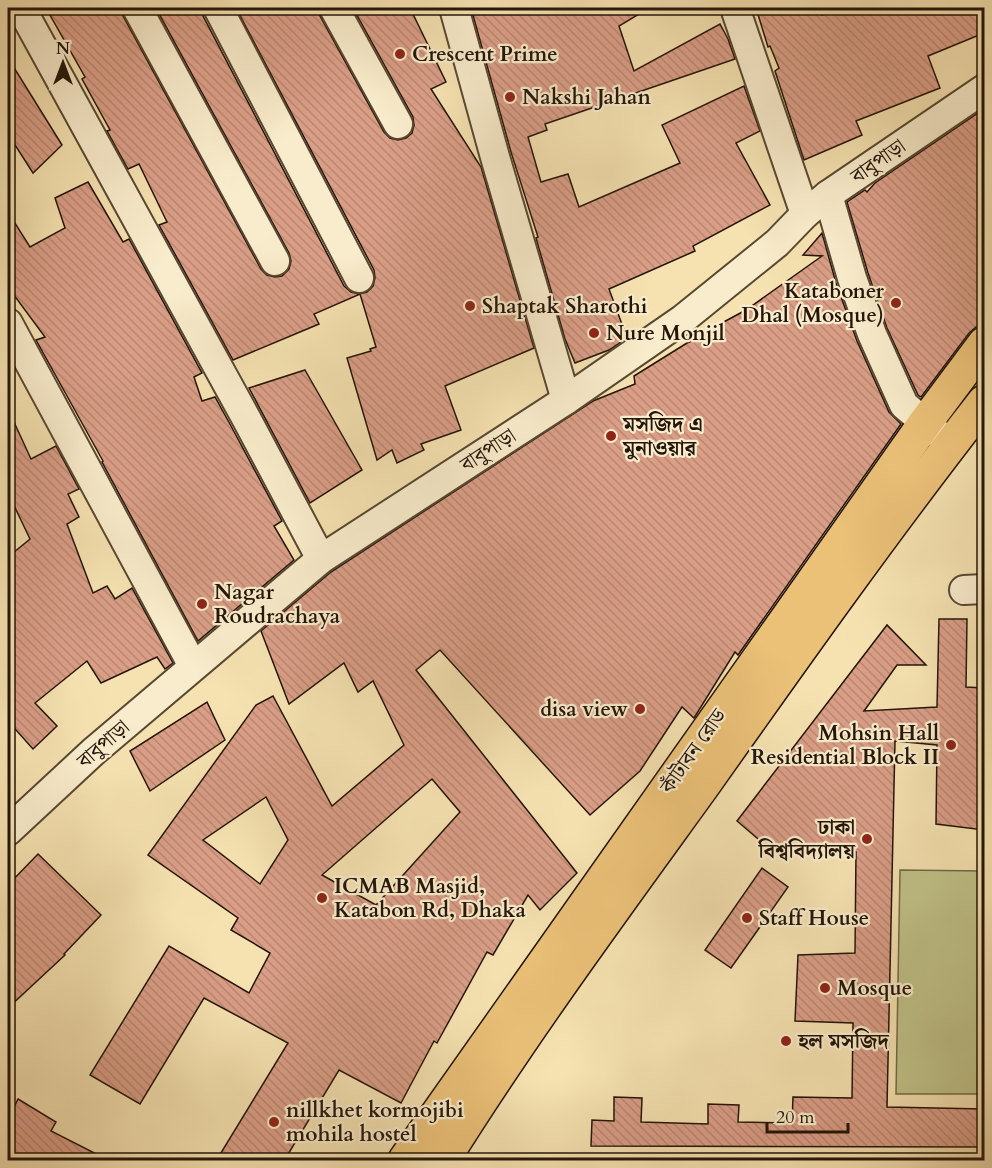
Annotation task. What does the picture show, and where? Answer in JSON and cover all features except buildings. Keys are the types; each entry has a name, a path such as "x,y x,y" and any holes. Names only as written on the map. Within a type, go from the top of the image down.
{"main road":[{"name":"কাঁটাবন রোড","path":"443,1161 484,1071 925,423 984,344"},
{"name":"কাঁটাবন রোড","path":"405,1161 484,1071 764,699 927,475 984,402"}],"street":[{"path":"21,8 321,559"},
{"path":"137,8 275,261"},
{"path":"218,8 359,278"},
{"path":"334,8 398,124"},
{"path":"454,8 566,400"},
{"path":"735,8 805,214"},
{"name":"বাবুপাড়া","path":"8,831 93,752 321,559 566,400 682,319 777,243 805,214 828,195 984,89"},
{"path":"828,195 852,278 872,334 904,405 951,444"},
{"path":"8,323 193,666"}],"green space":[{"path":"900,870 984,871 984,1094 896,1094"}],"place":[{"name":"Crescent Prime","path":"400,54"},
{"name":"Nakshi Jahan","path":"510,97"},
{"name":"Kataboner Dhal (Mosque)","path":"896,303"},
{"name":"Shaptak Sharothi","path":"470,306"},
{"name":"Nure Monjil","path":"594,333"},
{"name":"মসজিদ এ মুনাওয়ার","path":"611,436"},
{"name":"Nagar Roudrachaya","path":"202,604"},
{"name":"disa view","path":"640,709"},
{"name":"Mohsin Hall Residential Block II","path":"951,745"},
{"name":"ঢাকা বিশ্ববিদ্যালয়","path":"867,839"},
{"name":"ICMAB Masjid, Katabon Rd, Dhaka","path":"322,898"},
{"name":"Staff House","path":"747,918"},
{"name":"Mosque","path":"825,988"},
{"name":"হল মসজিদ","path":"786,1041"},
{"name":"nillkhet kormojibi mohila hostel","path":"274,1122"}]}
